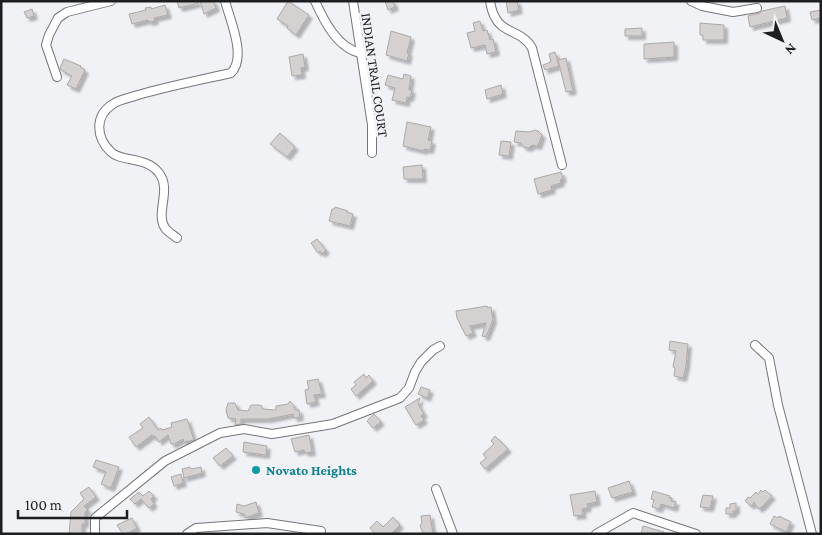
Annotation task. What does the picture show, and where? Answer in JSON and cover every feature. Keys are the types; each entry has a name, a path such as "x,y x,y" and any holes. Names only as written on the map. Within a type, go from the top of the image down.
{"street":[{"path":"57,77 46,44 48,35 58,18 67,12 111,1"},
{"path":"177,238 165,228 162,216 164,186 160,175 153,166 112,154 101,140 98,131 100,118 114,103 231,73 236,68 238,52 225,1"},
{"path":"315,1 323,20 348,49 361,53"},
{"name":"INDIAN TRAIL COURT","path":"353,1 372,125 372,153"},
{"path":"490,1 495,18 501,26 528,40 532,48 562,165"},
{"path":"691,1 702,6 733,12 757,8"},
{"path":"755,345 769,358 778,405 812,534"},
{"path":"95,534 95,518 165,461 220,433 244,429 272,434 333,424 400,398 409,388 421,362 440,346"},
{"path":"436,489 453,534"},
{"path":"596,534 633,513 696,534"},
{"path":"187,534 196,528 267,523 321,531"}],"building":[{"path":"177,1 199,1 199,3 179,8"},
{"path":"200,1 214,1 216,8 204,14"},
{"path":"288,1 309,15 296,35 287,28 288,26 277,19"},
{"path":"385,1 393,1 395,7 388,10"},
{"path":"506,1 517,1 519,10 508,13"},
{"path":"165,5 168,15 154,18 155,21 149,22 148,20 132,24 129,14 146,10 145,8 151,7 151,9"},
{"path":"785,6 787,18 750,27 748,16"},
{"path":"32,9 34,16 27,18 24,12"},
{"path":"821,10 821,18 812,20 810,12"},
{"path":"480,21 483,31 487,30 490,40 493,39 496,52 487,54 485,45 471,48 467,33 475,31 473,23"},
{"path":"700,23 724,25 724,40 703,40 703,35 700,35"},
{"path":"642,28 642,36 625,36 625,29"},
{"path":"391,31 411,37 407,61 386,55"},
{"path":"674,42 674,57 644,59 644,44"},
{"path":"555,52 559,66 545,70 543,65 551,62 549,54"},
{"path":"303,54 305,67 301,68 302,75 292,76 289,57"},
{"path":"566,58 573,91 566,92 558,60"},
{"path":"64,59 81,66 85,70 76,89 67,85 72,76 60,68"},
{"path":"404,74 411,76 409,90 412,90 410,98 407,97 406,103 392,100 395,88 385,85 388,75 403,79"},
{"path":"501,85 503,94 487,99 485,90"},
{"path":"407,122 431,127 428,140 432,141 430,150 424,149 424,151 403,146"},
{"path":"535,130 542,135 538,146 523,147 521,143 514,142 516,131 529,132"},
{"path":"280,133 295,147 287,157 270,144"},
{"path":"501,141 511,142 509,156 499,155"},
{"path":"422,165 423,179 404,179 403,167"},
{"path":"561,172 563,179 560,180 561,183 551,186 552,190 538,194 534,179"},
{"path":"335,207 353,214 350,226 329,221 332,209"},
{"path":"317,239 326,250 322,254 320,251 318,253 311,243"},
{"path":"487,306 488,308 491,307 493,320 486,337 482,336 486,323 470,326 473,333 466,336 457,318 456,311"},
{"path":"670,341 688,344 683,378 674,376 675,368 673,367 676,351 669,350"},
{"path":"364,374 366,378 369,375 373,381 356,396 351,389 356,385 354,382"},
{"path":"318,379 322,394 314,395 316,402 307,404 305,390 309,389 307,381"},
{"path":"421,387 430,390 427,398 418,394"},
{"path":"420,398 418,404 424,414 421,416 424,420 416,425 405,407"},
{"path":"290,401 295,410 299,410 300,417 294,418 293,414 269,419 241,419 241,424 235,425 236,419 228,418 226,410 228,403 235,403 238,410 248,411 251,405 259,405 262,406 262,409 276,410 276,406 288,404"},
{"path":"374,414 381,422 373,428 367,421"},
{"path":"149,417 158,430 172,427 171,423 187,419 194,440 184,442 183,439 171,444 168,435 159,442 152,435 136,447 129,437 143,428 140,424"},
{"path":"309,435 312,452 305,453 304,450 295,452 291,439"},
{"path":"495,436 508,449 485,469 480,463 486,458 483,454 494,444 491,441"},
{"path":"244,442 267,446 266,455 243,452"},
{"path":"226,448 233,456 220,466 213,458"},
{"path":"96,460 119,467 111,488 101,484 106,472 93,467"},
{"path":"190,467 191,469 201,467 202,473 184,478 182,469"},
{"path":"181,474 183,483 174,486 171,477"},
{"path":"629,481 633,492 612,498 608,488"},
{"path":"89,487 96,497 84,506 88,510 85,512 85,524 82,524 82,534 69,534 71,512 84,499 80,493"},
{"path":"761,490 763,492 765,490 772,496 762,507 758,509 754,502 751,506 745,501 756,492 758,494"},
{"path":"149,491 154,496 151,499 154,504 149,508 141,499 135,504 130,499 139,492 143,496"},
{"path":"595,491 597,502 587,504 588,508 582,509 583,515 574,516 570,495"},
{"path":"653,491 670,496 669,498 672,498 671,501 676,502 674,508 661,504 659,509 652,507 654,500 651,499"},
{"path":"703,495 713,496 710,508 700,507"},
{"path":"256,502 259,513 245,518 244,514 236,512 237,504 244,506"},
{"path":"736,503 736,511 733,511 733,514 726,514 726,508 730,508 730,504"},
{"path":"430,515 433,534 423,534 420,525 422,524 421,516"},
{"path":"774,516 778,518 779,516 791,522 786,532 770,524"},
{"path":"393,517 400,525 391,534 375,534 370,528 377,521 383,527"},
{"path":"132,518 137,528 127,534 123,534 117,525"},
{"path":"643,526 664,532 663,534 641,534"}],"place":[{"name":"Novato Heights","path":"256,470"}]}
